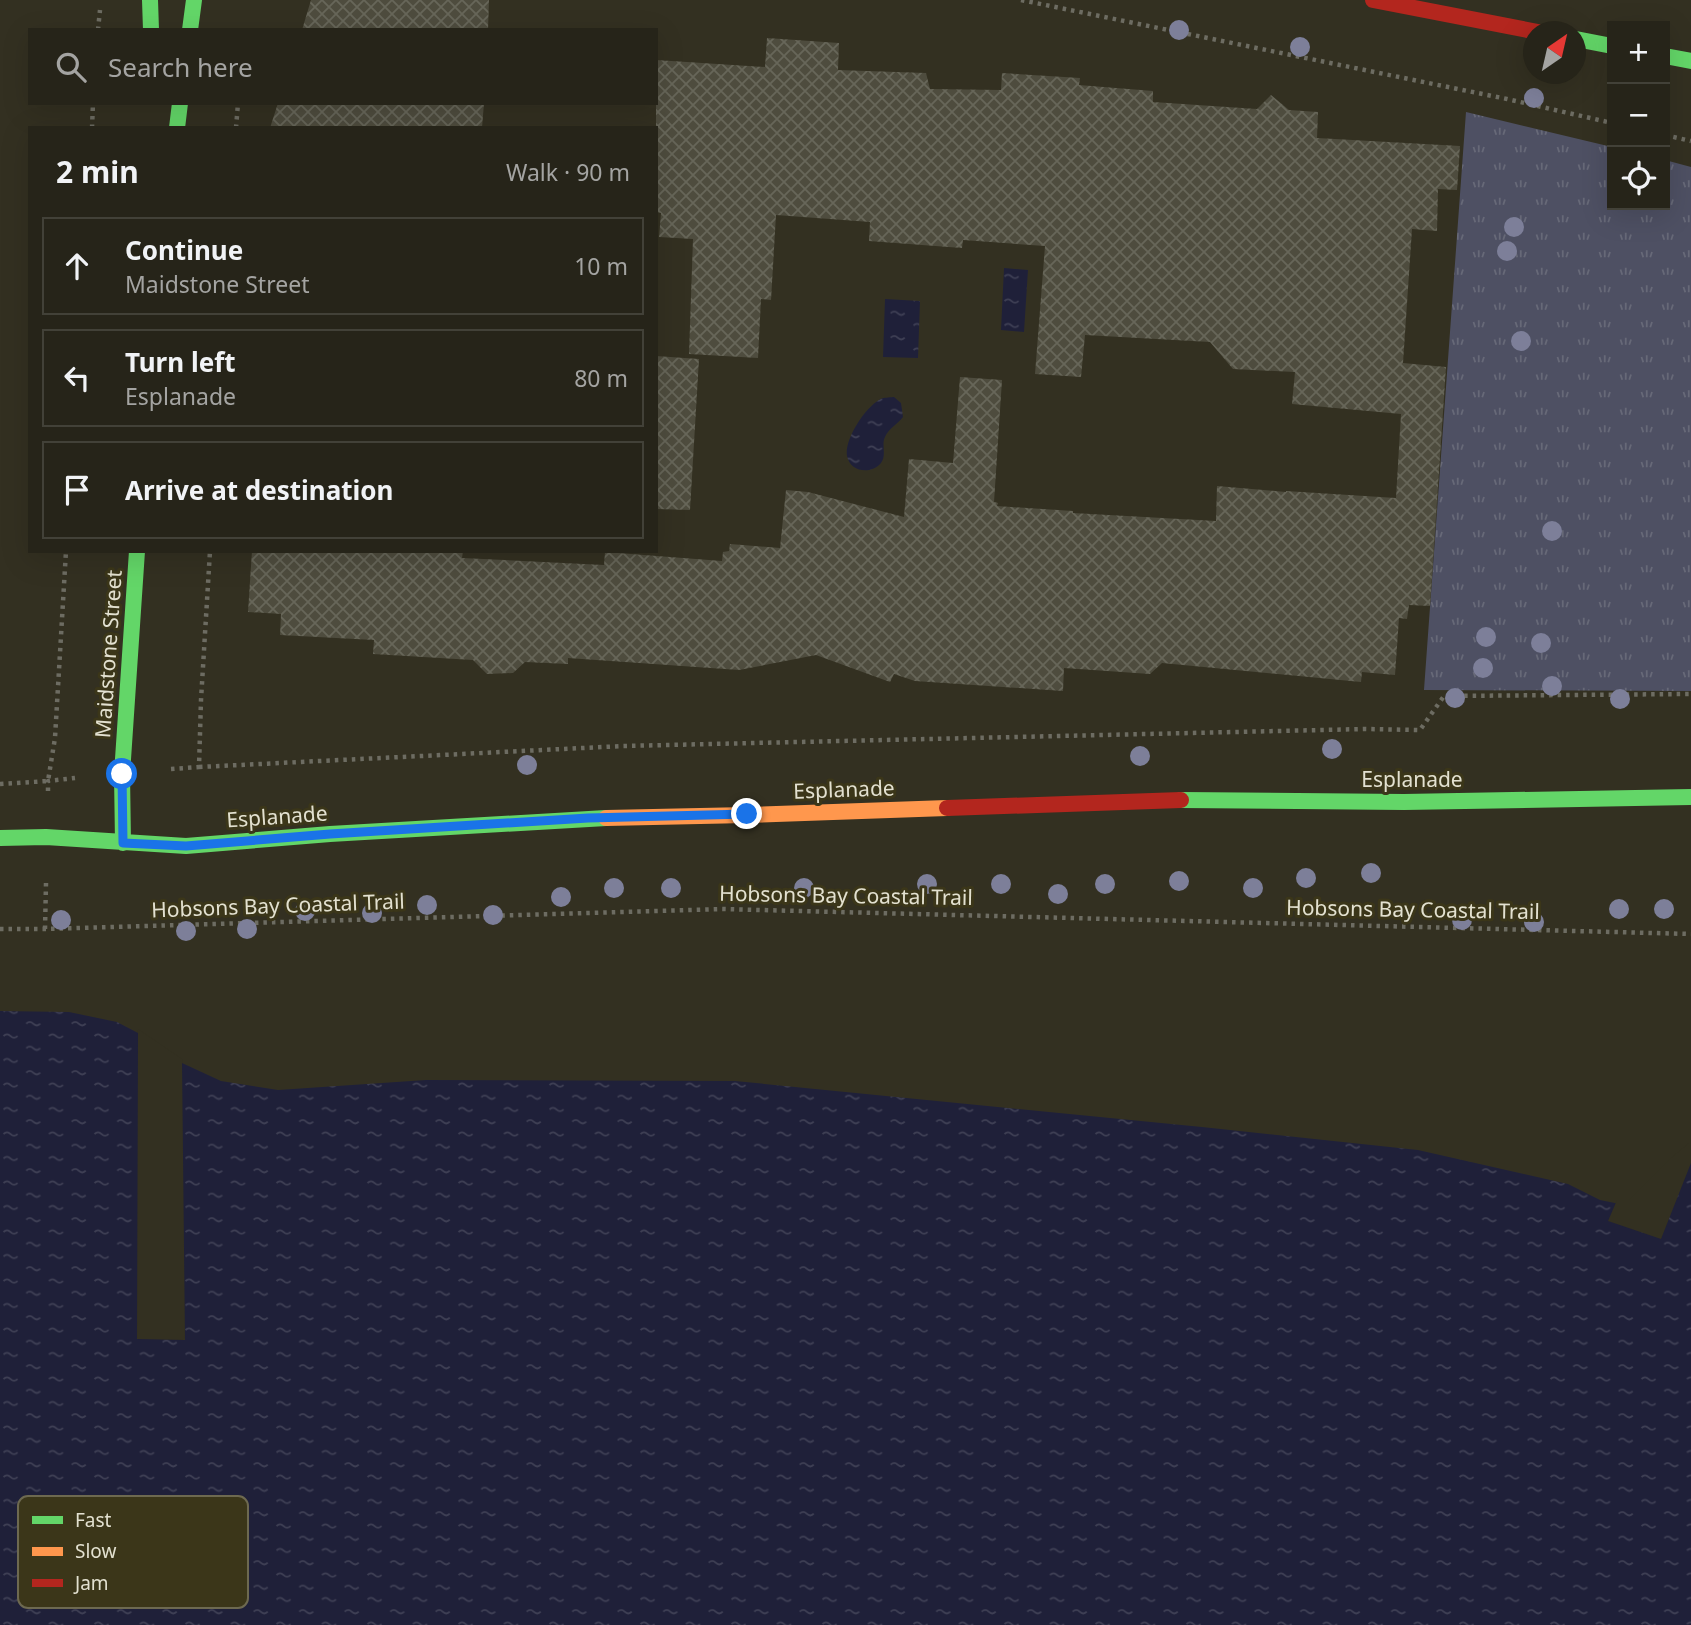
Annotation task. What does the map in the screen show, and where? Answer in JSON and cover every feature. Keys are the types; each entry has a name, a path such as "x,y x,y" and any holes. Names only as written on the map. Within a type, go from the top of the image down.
{"street":[{"path":"150,0 151,28"},
{"path":"190,28 194,0"},
{"path":"1373,0 1523,29"},
{"path":"1586,41 1607,45"},
{"path":"1670,57 1691,61"},
{"path":"177,126 180,105"},
{"name":"Maidstone Street","path":"123,843 122,774 137,553"},
{"name":"Esplanade","path":"0,838 47,837 186,846 588,818 1171,800 1404,802 1691,797"}],"path":[{"path":"98,28 100,0"},
{"path":"1021,0 1607,122"},
{"path":"92,126 93,105"},
{"path":"236,126 237,105"},
{"path":"1670,136 1691,141"},
{"path":"0,784 48,781 55,738 66,553"},
{"path":"199,767 623,746 1365,729 1420,730 1444,696 1691,694"},
{"name":"Hobsons Bay Coastal Trail","path":"0,929 722,909 1691,934"}],"green space":[{"path":"1466,112 1607,146 1607,210 1670,210 1670,161 1691,167 1691,691 1424,690"}],"water":[{"path":"1004,268 1028,270 1024,332 1001,330"},
{"path":"885,299 920,301 918,358 883,357"},
{"path":"894,397 901,403 903,417 885,437 883,460 877,467 867,470 852,466 847,449 853,432 870,407 883,398"},
{"path":"0,1011 69,1012 117,1022 182,1063 221,1081 278,1090 426,1080 735,1081 1418,1150 1568,1184 1600,1200 1615,1203 1631,1203 1691,1146 1691,1625 0,1625"}],"pier":[{"path":"138,1029 182,1059 185,1340 137,1339"},
{"path":"1689,1143 1691,1163 1661,1239 1608,1221 1617,1200 1629,1200"}],"building":[{"path":"311,0 489,0 488,28 303,28"},
{"path":"767,38 839,43 838,70 926,73 930,89 1001,90 1002,73 1080,78 1079,85 1153,91 1153,102 1257,109 1271,95 1289,110 1318,112 1317,138 1460,146 1457,190 1438,189 1437,231 1412,229 1403,363 1446,367 1430,606 1409,605 1407,619 1399,618 1395,675 1362,672 1361,682 1162,663 1150,674 1064,668 1063,691 915,681 894,674 890,682 816,655 739,670 568,658 568,664 525,662 513,673 487,674 473,660 373,654 374,640 280,635 281,614 248,612 252,553 463,553 462,558 604,565 605,553 618,553 722,561 723,552 729,551 730,544 780,548 786,490 808,492 904,517 909,459 953,463 960,377 1002,380 994,502 998,503 997,506 1216,521 1217,486 1396,498 1401,414 1292,404 1295,372 1233,369 1210,342 1085,335 1081,377 1035,374 1045,246 963,240 962,248 869,241 870,222 776,215 771,300 761,299 758,358 689,354 693,239 659,237 661,213 658,212 656,126 658,60 765,67"},
{"path":"277,105 484,105 482,126 271,126"},
{"path":"658,356 699,359 690,510 658,509"}],"traffic: fast":[{"path":"150,0 151,28"},
{"path":"190,28 194,0"},
{"path":"1586,41 1607,45"},
{"path":"1670,57 1691,61"},
{"path":"177,126 180,105"},
{"path":"123,843 122,774 137,553"},
{"path":"1181,800 1404,802 1691,797"},
{"path":"0,838 46,837 186,846 330,834 606,818"}],"traffic: slow":[{"path":"606,818 947,808"}],"traffic: jam":[{"path":"1373,0 1523,29"},
{"path":"947,808 1181,800"}],"route":[{"path":"122,774 123,843 186,846 588,818 747,814"}]}
